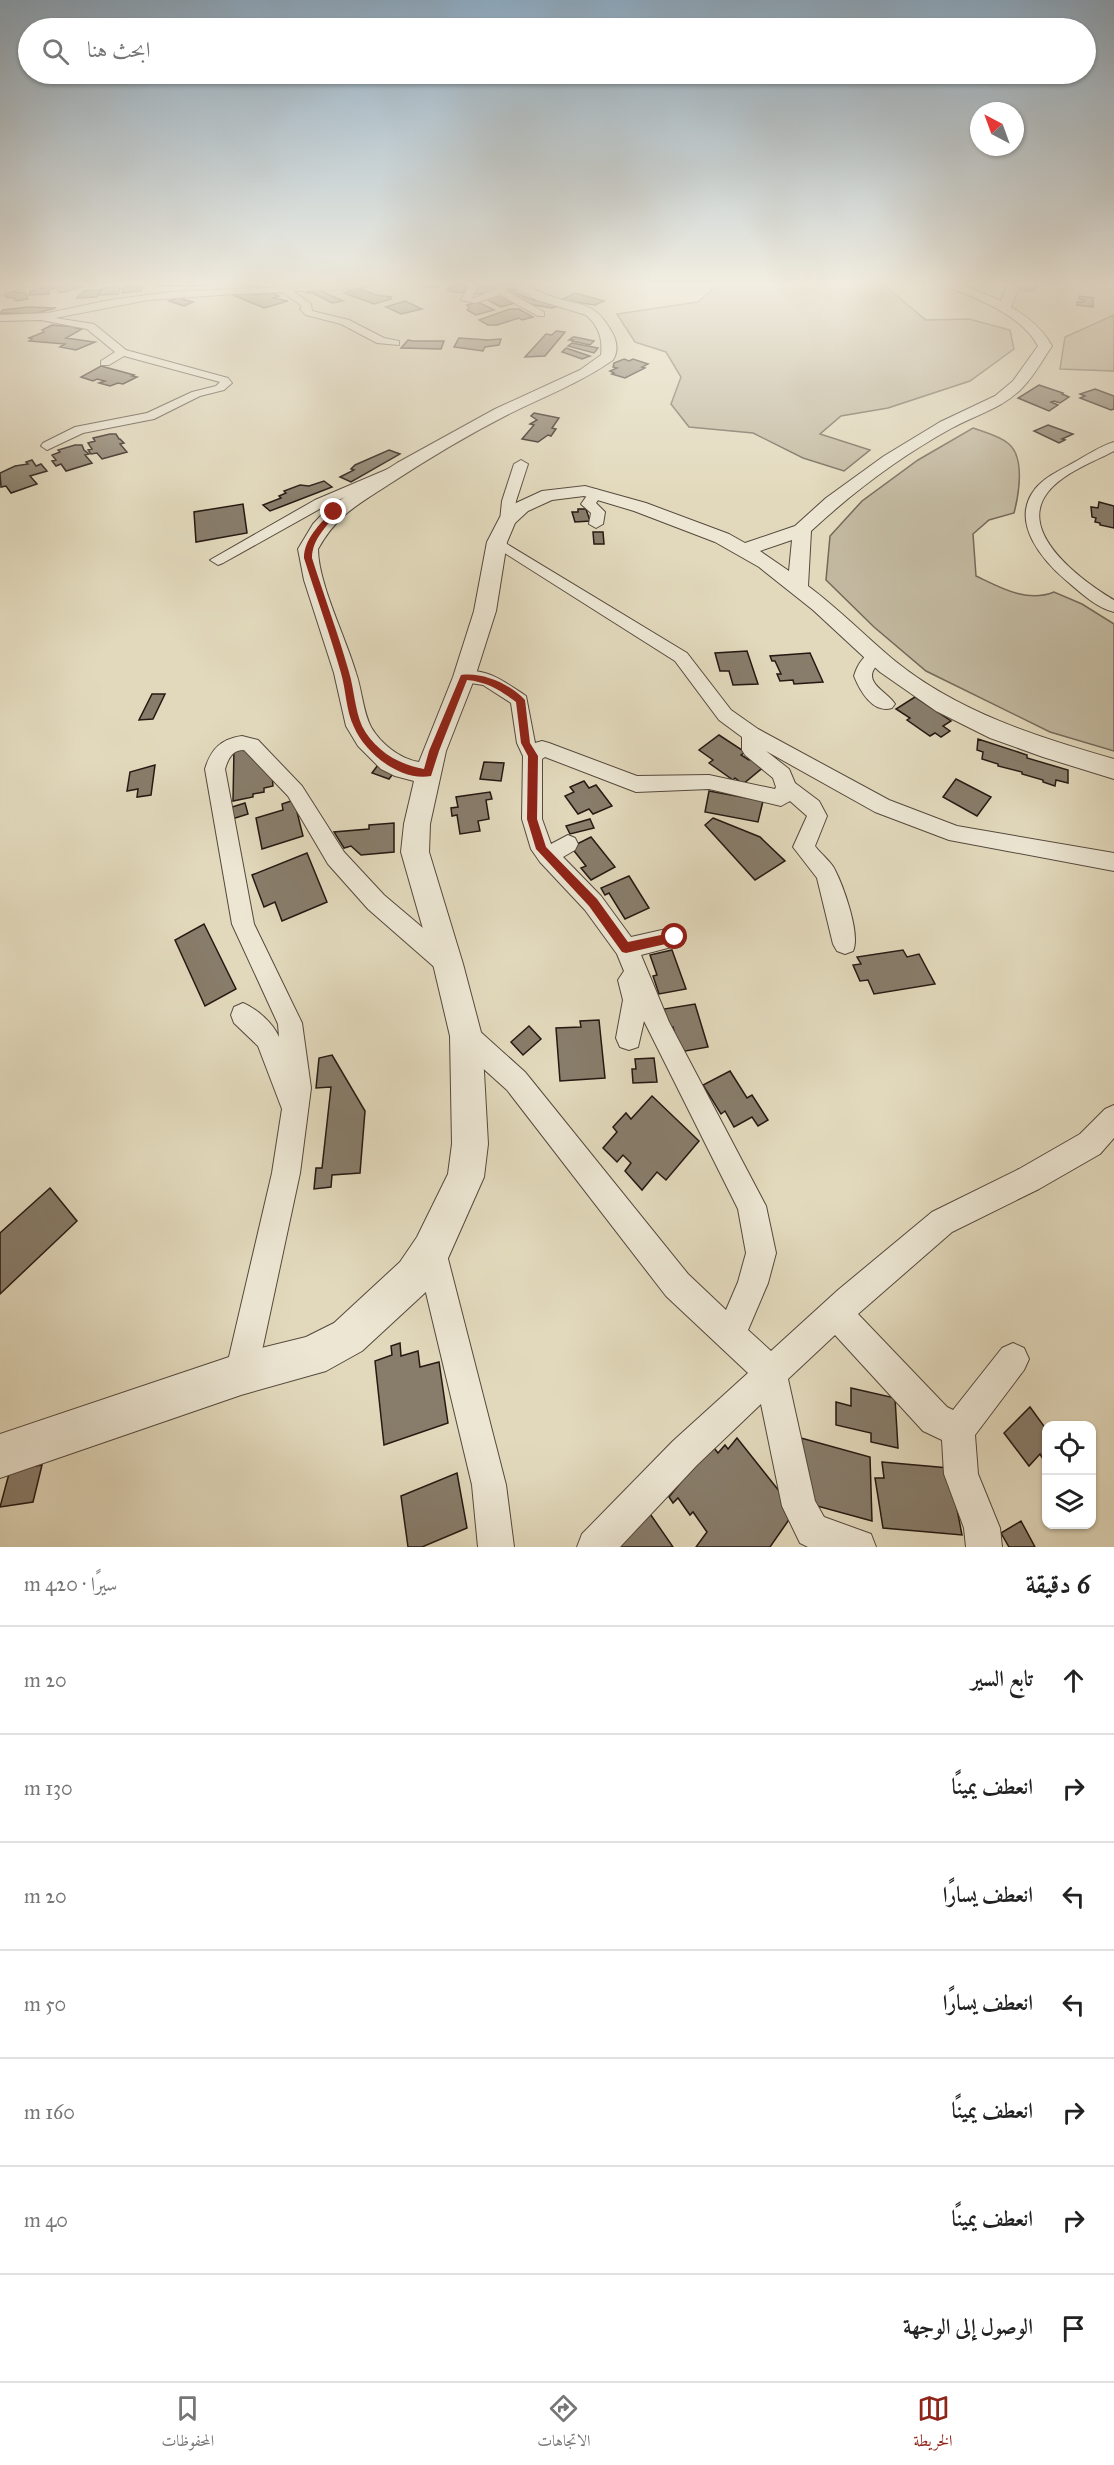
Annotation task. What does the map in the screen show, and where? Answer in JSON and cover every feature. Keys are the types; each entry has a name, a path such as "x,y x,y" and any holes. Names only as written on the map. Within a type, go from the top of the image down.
{"street":[{"path":"105,363 119,354"},
{"path":"47,446 79,430 150,416 196,394 220,388 226,383 224,380 130,354"},
{"path":"428,774 404,769 390,762 368,740 358,726 345,673 308,558 308,549 315,535 334,512 403,467 501,412 585,373 608,357 608,354"},
{"path":"745,550 802,530 832,502 890,460 946,425 1000,399 1018,384 1039,354"},
{"path":"1114,446 1049,483 1039,493 1032,523 1035,534 1060,566 1095,596 1114,607"},
{"path":"0,1456 241,1374 311,1356 348,1337 414,1276 431,1251 466,1177 470,1143 466,1036 448,964 415,852 417,824 434,751 464,677 485,611 497,542 507,520 509,501 521,464"},
{"path":"218,560 320,503 403,467"},
{"path":"507,520 522,507 548,495 573,491 596,493 705,531 745,550 798,587 875,657 944,705 999,732 1052,751 1114,769"},
{"path":"596,493 588,504 598,512 596,524"},
{"path":"798,587 802,530"},
{"path":"497,542 681,657 725,715 751,734 882,807 956,834 1114,862"},
{"path":"875,657 865,668 862,676 869,690 886,704"},
{"path":"464,677 487,679 520,700 526,743 533,756 532,819 542,849 593,903 623,944 660,1030 752,1206 761,1253 753,1283 731,1335"},
{"path":"751,734 752,750 782,774 786,787 812,807 817,816 804,847 812,860 825,872 843,927 845,944"},
{"path":"241,1374 286,1173 298,1088 290,1023 243,924 215,769 219,755 237,743 251,745 295,791 336,858 376,902 448,964"},
{"path":"533,756 543,747 636,784 709,782 782,798 786,787"},
{"path":"548,856 568,844"},
{"path":"623,944 675,937"},
{"path":"623,944 635,1000 629,1038"},
{"path":"243,1015 267,1038 295,1109"},
{"path":"466,1036 516,1081 604,1189 677,1285 771,1373 799,1506 812,1531 858,1547"},
{"path":"595,1547 684,1453 836,1313 942,1222 1102,1141 1114,1118"},
{"path":"431,1251 489,1485 496,1547"},
{"path":"836,1313 935,1419 958,1430"},
{"path":"984,1547 982,1528 961,1474 958,1430 1013,1359"}],"shaded area":[{"path":"667,354 1007,354 970,381 888,408 841,416 820,434 870,450 844,471 803,458 753,433 689,427 671,404 681,377"},
{"path":"1062,354 1114,354 1114,371 1060,369"},
{"path":"973,428 997,436 1009,444 1014,450 1019,467 1018,496 1014,513 989,520 973,534 976,576 1014,593 1034,596 1054,592 1082,604 1114,624 1114,751 1050,732 926,671 874,627 826,580 830,536 862,501 918,460"}],"building":[{"path":"528,354 547,354 545,356 525,357"},
{"path":"568,354 590,356 582,359"},
{"path":"624,359 629,361 633,359 648,364 642,367 645,368 625,378 612,374 614,373 610,371 617,368 613,367 614,363"},
{"path":"101,366 137,377 123,384 110,386 99,383 105,381 97,379 93,381 81,377"},
{"path":"1039,385 1069,397 1060,403 1051,402 1058,405 1049,411 1018,398"},
{"path":"1095,389 1114,396 1114,409 1111,410 1080,398 1085,396 1080,394"},
{"path":"534,413 559,418 552,428 556,429 551,436 548,435 538,442 522,439 534,425 530,424 537,420 531,416"},
{"path":"1048,425 1073,434 1059,443 1034,431"},
{"path":"116,434 124,443 120,444 127,452 102,459 97,453 91,454 88,450 92,449 88,443 95,441 93,438"},
{"path":"82,445 89,454 85,455 92,463 66,471 61,464 56,466 52,461 56,460 52,455 60,452 58,450"},
{"path":"389,450 400,454 351,482 340,477 354,470 351,469 355,465"},
{"path":"32,460 36,466 41,464 47,471 30,476 37,484 11,493 6,486 1,487 0,473 15,466 28,464 26,462"},
{"path":"324,481 332,487 270,511 263,505 281,498 279,496 286,493 284,491 300,485 309,486"},
{"path":"1099,502 1114,506 1114,528 1100,525 1095,522 1096,518 1092,517 1091,507 1098,508"},
{"path":"243,504 247,533 196,542 194,512"},
{"path":"578,509 586,509 590,521 575,522 572,512 578,512"},
{"path":"593,532 603,532 604,544 594,544"},
{"path":"747,651 758,684 733,685 729,671 720,671 715,653"},
{"path":"810,653 823,682 794,684 793,680 780,681 777,674 781,674 770,656"},
{"path":"152,694 165,694 153,719 139,720"},
{"path":"915,697 951,721 943,726 950,731 941,737 935,733 930,736 896,709"},
{"path":"719,735 745,752 741,755 749,760 752,757 765,766 743,784 735,778 733,780 709,763 713,760 699,750"},
{"path":"978,739 1027,755 1027,758 1068,770 1068,783 1056,780 1055,786 982,759 983,752 977,750"},
{"path":"240,745 272,775 273,786 264,788 264,792 253,794 253,797 233,801 234,748"},
{"path":"484,762 504,763 501,781 480,779"},
{"path":"155,765 151,795 137,797 138,789 127,791 130,772"},
{"path":"378,765 395,771 389,779 372,773"},
{"path":"956,779 991,797 977,816 943,797"},
{"path":"584,781 589,788 596,785 612,806 593,814 589,809 578,814 565,796 574,792 570,787"},
{"path":"709,791 763,801 758,822 705,812"},
{"path":"490,792 492,799 486,800 489,819 478,821 480,831 460,834 457,815 452,816 451,808 458,807 456,797"},
{"path":"294,800 303,836 262,849 256,818 283,810 282,804"},
{"path":"245,803 248,814 232,819 229,808"},
{"path":"713,818 760,837 785,861 755,880 705,825"},
{"path":"590,819 594,828 570,834 566,826"},
{"path":"394,823 394,852 361,855 351,846 344,848 334,832 369,829 369,825"},
{"path":"591,837 615,867 591,880 581,868 586,866 571,847"},
{"path":"307,853 327,902 282,921 275,902 264,907 252,875"},
{"path":"629,876 649,908 625,919 609,893 605,895 601,888"},
{"path":"204,924 236,989 205,1006 175,940"},
{"path":"672,950 686,989 659,994 653,976 657,975 650,955"},
{"path":"903,950 907,957 919,954 935,984 874,994 868,980 860,981 853,965 861,964 857,957"},
{"path":"695,1004 708,1047 680,1052 673,1027 669,1028 664,1009"},
{"path":"599,1020 605,1078 560,1081 556,1028 581,1027 580,1021"},
{"path":"529,1026 541,1039 523,1055 511,1042"},
{"path":"332,1055 365,1111 360,1173 332,1175 331,1187 314,1189 316,1168 322,1168 331,1087 316,1088 319,1058"},
{"path":"654,1058 657,1082 633,1083 632,1069 636,1069 635,1059"},
{"path":"730,1071 747,1098 752,1095 768,1120 758,1126 752,1117 734,1127 725,1111 721,1114 703,1085"},
{"path":"652,1096 699,1141 666,1180 657,1172 642,1190 625,1171 631,1163 623,1155 617,1162 603,1148 617,1132 613,1127 626,1113 631,1119"},
{"path":"50,1188 77,1221 0,1294 0,1233"},
{"path":"400,1343 401,1356 418,1351 420,1367 439,1362 448,1423 384,1445 375,1361 392,1355 391,1346"},
{"path":"851,1388 895,1398 898,1448 871,1442 871,1433 836,1425 836,1402 851,1406"},
{"path":"1030,1407 1042,1424 1042,1457 1040,1454 1029,1466 1004,1433"},
{"path":"737,1438 795,1511 770,1547 696,1547 707,1532 693,1512 690,1515 678,1498 673,1503 669,1497 711,1444 718,1453 725,1445 728,1449"},
{"path":"801,1438 870,1457 872,1521 806,1503"},
{"path":"882,1462 949,1468 962,1535 883,1528 875,1478 884,1478"},
{"path":"42,1465 33,1502 0,1507 10,1470"},
{"path":"457,1473 467,1528 422,1547 408,1547 401,1496"},
{"path":"646,1508 673,1547 613,1547"},
{"path":"1021,1521 1035,1547 1009,1547 1001,1533"}],"route":[{"path":"334,512 320,528 308,549 308,558 345,673 358,726 368,740 390,762 404,769 428,774 434,751 464,677 487,679 508,691 520,700 523,712 523,731 533,756 532,819 542,849 593,903 626,948 675,937"}]}
